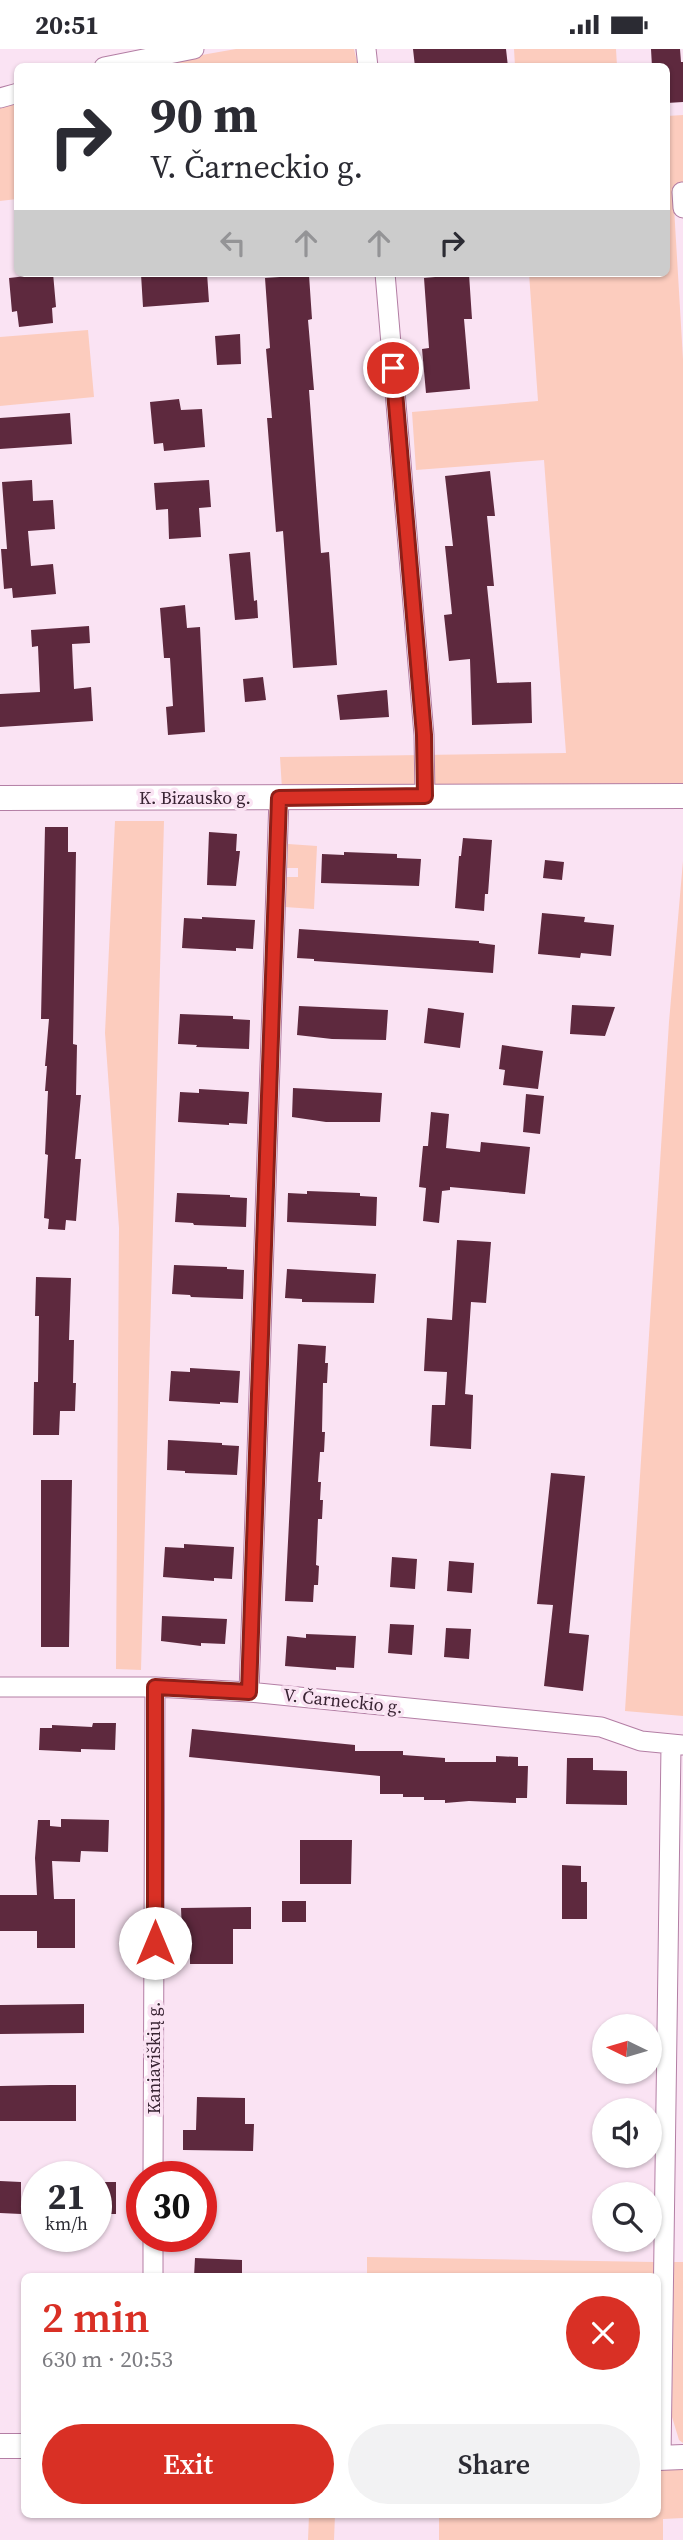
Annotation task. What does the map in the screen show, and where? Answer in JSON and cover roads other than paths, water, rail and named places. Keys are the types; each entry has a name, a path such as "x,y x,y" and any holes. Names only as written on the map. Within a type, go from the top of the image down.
{"street":[{"path":"124,63 194,49"},
{"path":"385,277 424,735 425,796"},
{"name":"K. Bizausko g.","path":"0,798 683,796"},
{"path":"249,1692 279,798"},
{"name":"V. Čarneckio g.","path":"0,1687 155,1687 249,1692 601,1727 641,1741 677,1745"},
{"name":"Kaniaviškių g.","path":"153,2161 155,1687"},
{"path":"667,2457 677,1745"},
{"path":"152,2273 153,2252"},
{"path":"0,2446 21,2446"}]}
